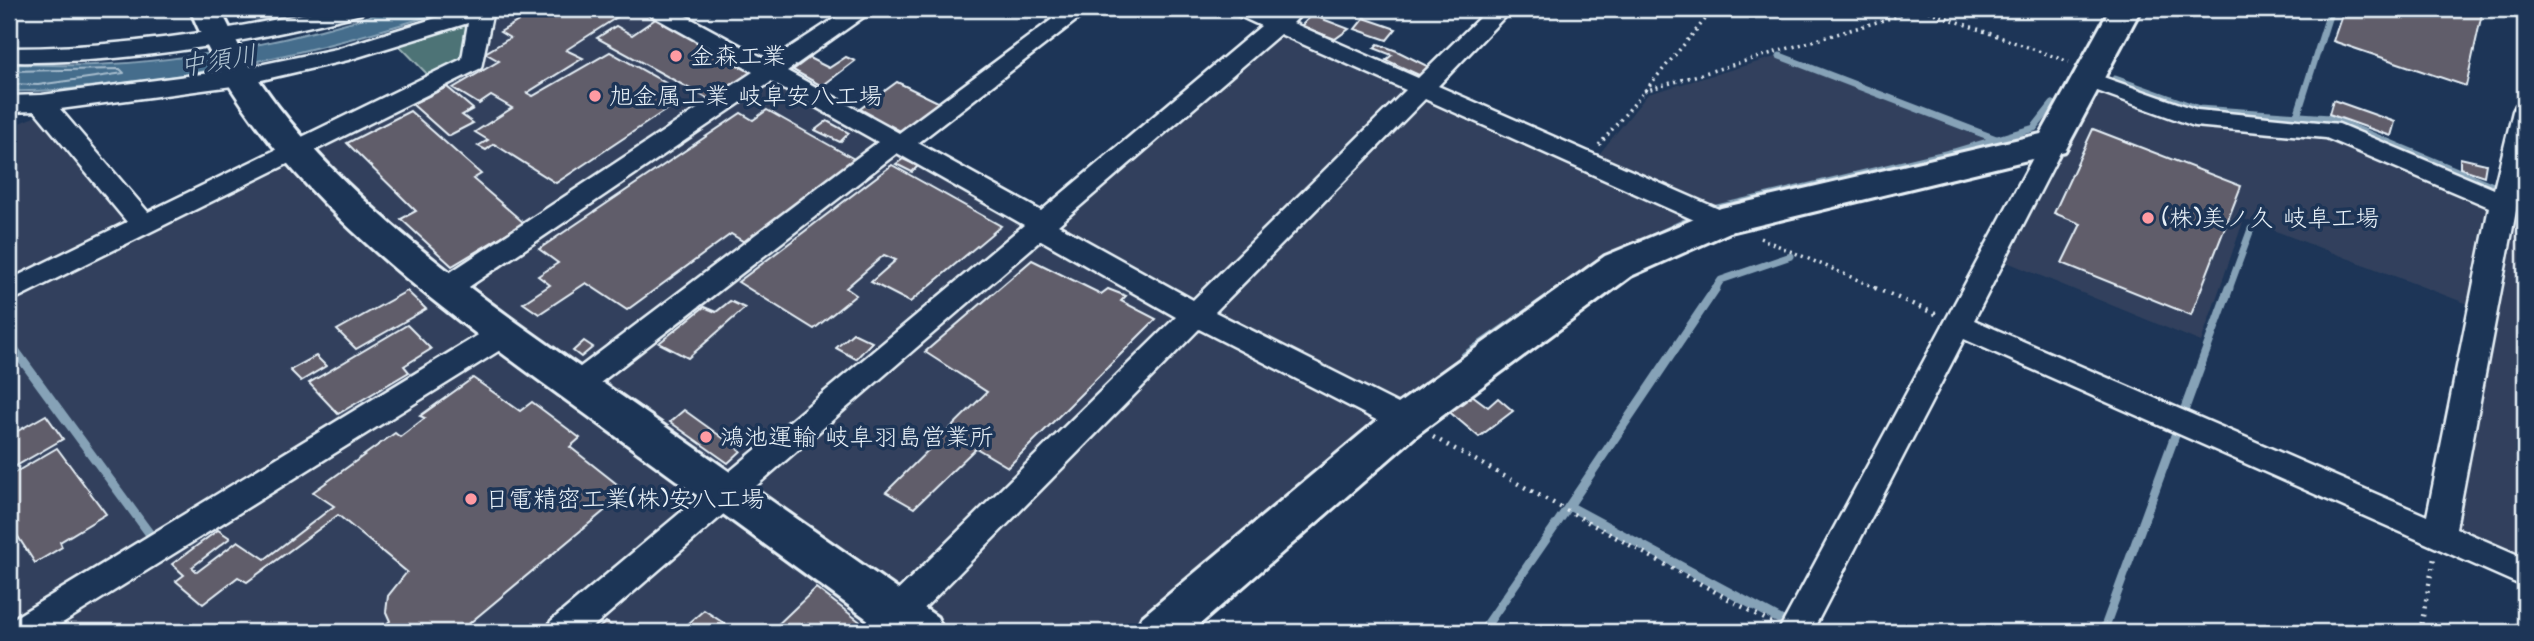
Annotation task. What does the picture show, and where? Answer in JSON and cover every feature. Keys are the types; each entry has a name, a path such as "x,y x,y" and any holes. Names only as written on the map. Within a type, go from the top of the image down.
{"street":[{"path":"205,9 239,75 265,113 298,151 406,256 503,334 726,493 899,626 1198,316 1501,9"},
{"path":"9,55 103,52 219,39 353,9"},
{"path":"9,104 42,103 239,75 340,55 484,9 473,63 9,292"},
{"path":"657,9 898,143 1198,316 1405,421"},
{"path":"447,288 864,9"},
{"path":"577,385 1080,9"},
{"path":"1243,9 1286,16 1423,88 1721,220"},
{"path":"1786,629 1957,324 2125,9"},
{"path":"563,632 1286,16"},
{"path":"2089,75 2194,118 2330,131 2512,200"},
{"path":"42,103 143,224"},
{"path":"2439,536 2512,200 2525,111"},
{"path":"1158,632 1405,421 1566,301 1618,267 1721,220 2053,143"},
{"path":"1957,324 2525,573"},
{"path":"19,632 503,334"}],"path":[{"path":"1586,161 1714,9"},
{"path":"1644,91 1922,9 2089,75"},
{"path":"1721,220 1957,324"},
{"path":"1405,421 1786,629"},
{"path":"2420,632 2439,536"}],"shaded area":[{"path":"505,9 633,9 645,16 658,15 1045,237 1282,32 1587,169 1648,94 1775,57 2001,145 1721,213 1386,423 1142,632 9,632 9,127 39,115 137,234 268,168 332,143 480,66 489,19"},
{"name":"(株)美ノ久 岐阜工場","path":"2102,92 2194,124 2334,139 2474,197 2490,208 2468,304 2244,219 2201,342 2007,262 2090,98"},
{"path":"2523,206 2525,569 2449,535 2515,207"}],"green space":[{"path":"474,16 466,60 431,78 395,41"}],"water":[{"name":"中須川","path":"392,9 451,9 327,45 201,72 116,84 9,91 9,64 94,65 207,54 320,30"}],"building":[{"name":"旭金属工業 岐阜安八工場","path":"539,9 618,9 625,12 566,50 583,58 527,93 533,96 610,52 669,85 656,95 675,104 556,183 494,144 486,150 478,146 488,140 475,132 512,108 491,96 479,104 453,88 499,61 485,53 510,38 500,32"},
{"path":"2344,9 2483,9 2466,86 2333,41"},
{"path":"1312,15 1349,29 1335,39 1301,26"},
{"name":"金森工業","path":"657,18 753,73 712,101 597,38 616,26 632,35"},
{"path":"1364,18 1396,29 1387,40 1355,29"},
{"path":"1378,44 1429,67 1421,76 1386,60 1392,55 1374,48"},
{"path":"846,57 855,61 822,86 793,70 809,58 829,68"},
{"path":"897,82 940,103 902,132 860,109"},
{"path":"447,87 473,109 462,115 473,123 448,136 412,104"},
{"path":"2333,100 2395,122 2391,136 2329,114"},
{"path":"767,110 856,160 746,243 731,234 627,310 586,283 539,314 523,303 550,285 538,276 558,263 539,249 741,113 753,120"},
{"path":"410,111 481,174 473,179 524,223 452,266 401,219 416,211 347,143"},
{"path":"827,121 849,133 840,142 815,130"},
{"name":"(株)美ノ久 岐阜工場","path":"2093,129 2241,186 2191,315 2062,263 2081,224 2054,213"},
{"path":"2460,158 2486,164 2484,176 2460,168"},
{"path":"903,159 918,166 912,172 896,164"},
{"path":"892,165 1001,226 910,302 871,282 896,260 884,255 846,288 856,295 814,329 738,282"},
{"path":"1032,260 1101,294 1108,289 1126,296 1121,301 1156,319 1008,467 976,448 914,508 886,492 987,392 925,352"},
{"path":"407,291 426,309 356,349 337,330"},
{"path":"730,301 745,308 688,358 659,343 704,307 716,312"},
{"path":"407,325 431,349 404,366 409,372 338,414 309,383"},
{"path":"853,333 872,342 856,359 836,348"},
{"path":"584,341 593,347 581,357 573,351"},
{"path":"316,356 326,366 301,381 290,370"},
{"name":"日電精密工業(株)安八工場","path":"473,378 520,411 532,402 580,438 570,447 627,492 459,632 388,632 382,627 390,621 386,612 388,596 407,572 338,515 247,582 238,577 203,604 176,581 184,575 172,564 218,530 230,538 192,567 197,572 238,541 265,559 334,506 313,492 395,433 400,437 425,418 420,416"},
{"path":"1468,392 1488,407 1498,398 1513,411 1479,437 1446,409"},
{"name":"鴻池運輸 岐阜羽島営業所","path":"684,410 741,451 728,463 670,422"},
{"path":"46,415 63,439 9,470 9,436"},
{"path":"57,448 106,514 60,542 62,547 35,563 13,529 9,532 9,476"},
{"path":"816,588 863,624 855,632 770,632"},
{"path":"704,610 737,632 679,632"},
{"path":"606,622 621,632 594,632"}],"waterway":[{"path":"2297,116 2331,9"},
{"path":"1780,56 1996,139"},
{"path":"2115,79 2199,109 2297,116"},
{"path":"1651,238 1713,209 1954,152 2034,128 2053,104"},
{"path":"2297,116 2330,118 2493,186 2525,189"},
{"path":"2229,289 2251,229"},
{"path":"1715,289 1721,280 1791,256"},
{"path":"1560,289 1595,265"},
{"path":"1465,356 1563,288"},
{"path":"1569,506 1716,288"},
{"path":"2103,632 2229,288"},
{"path":"9,342 152,537"},
{"path":"1482,632 1569,506"},
{"path":"1569,506 1803,632"},
{"path":"1131,632 1145,620"}],"place":[{"name":"金森工業","path":"676,56"},
{"name":"旭金属工業 岐阜安八工場","path":"595,96"},
{"name":"(株)美ノ久 岐阜工場","path":"2148,218"},
{"name":"鴻池運輸 岐阜羽島営業所","path":"706,437"},
{"name":"日電精密工業(株)安八工場","path":"471,499"}]}
